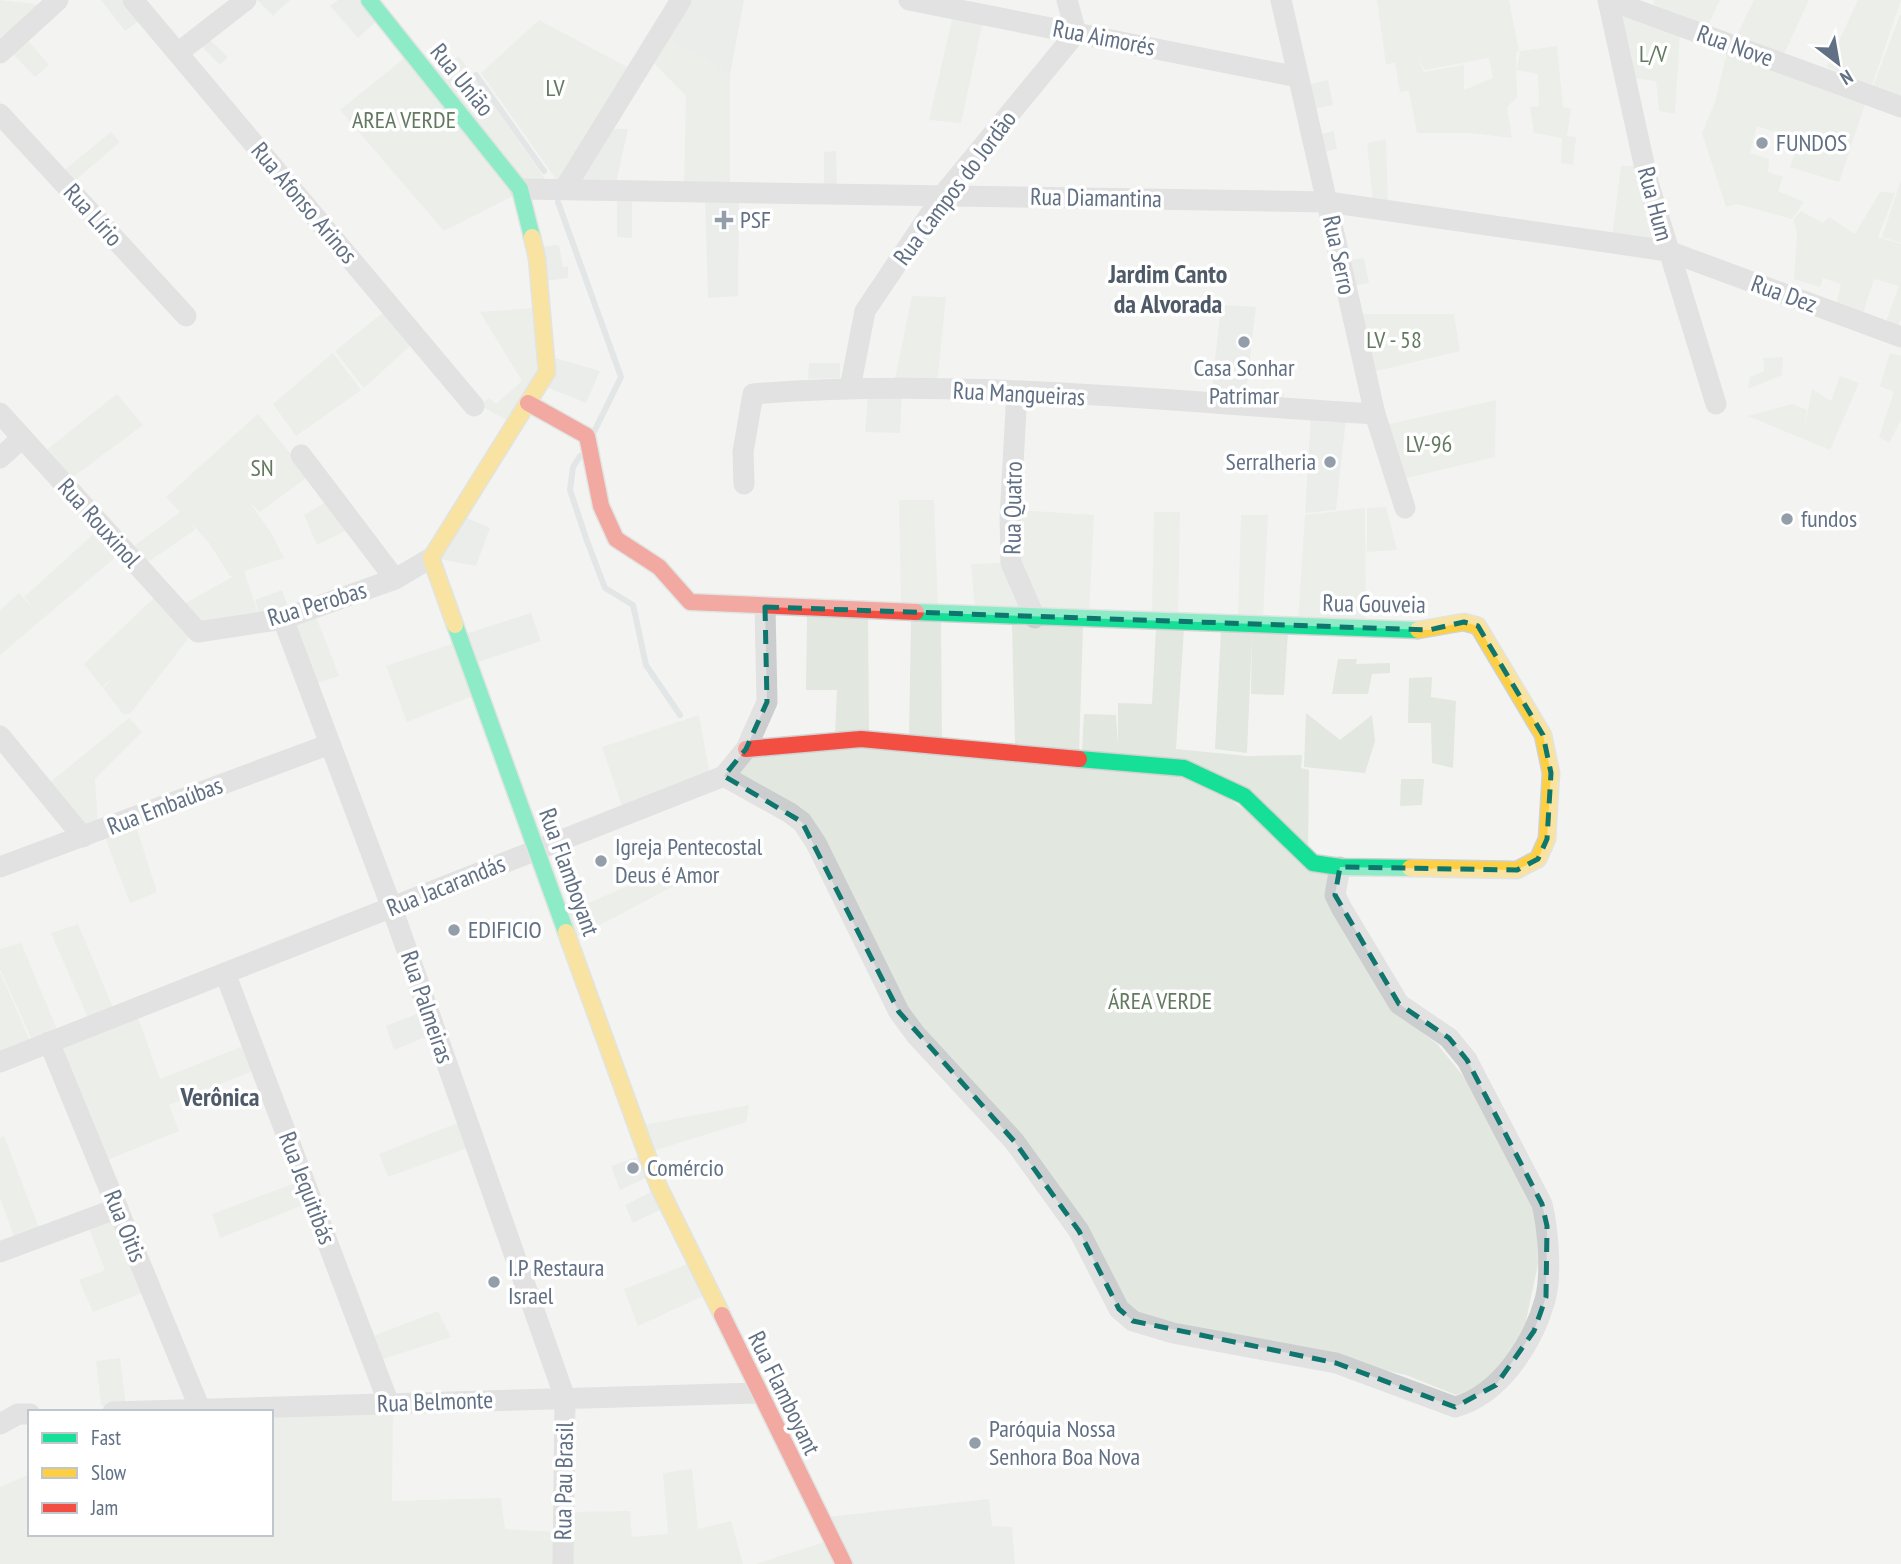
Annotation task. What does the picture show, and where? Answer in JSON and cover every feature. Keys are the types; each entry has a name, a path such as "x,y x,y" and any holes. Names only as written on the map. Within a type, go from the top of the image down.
{"street":[{"path":"0,53 58,0"},
{"name":"Rua Afonso Arinos","path":"133,0 474,405"},
{"path":"179,52 246,0"},
{"name":"Rua União","path":"369,0 520,189"},
{"path":"565,188 681,0"},
{"name":"Rua Aimorés","path":"909,0 1298,76"},
{"path":"1067,0 1076,33"},
{"name":"Rua Serro","path":"1281,0 1375,414 1405,508"},
{"name":"Rua Nove","path":"1608,0 1901,107"},
{"name":"Rua Hum","path":"1608,0 1648,182 1716,404"},
{"name":"Rua Campos do Jordão","path":"850,388 865,311 943,195 1076,33"},
{"name":"Rua Lírio","path":"0,114 186,316"},
{"path":"431,558 547,372 537,258 520,189"},
{"name":"Rua Diamantina","path":"520,189 1328,202 1668,251"},
{"name":"Rua Dez","path":"1668,251 1901,337"},
{"name":"Rua Mangueiras","path":"744,484 743,452 753,394 850,388 1017,392 1375,414"},
{"name":"Rua Quatro","path":"1017,392 1010,517 1011,563 1035,618"},
{"name":"Rua Gouveia","path":"528,403 587,436 601,506 616,539 659,567 691,602 1035,618 1429,630 1464,622 1478,626 1543,735 1551,773 1547,839 1538,859 1517,870 1340,867 1312,863 1244,796 1184,768 861,739 746,749"},
{"name":"Rua Rouxinol","path":"0,413 198,632"},
{"path":"0,458 22,438"},
{"path":"301,455 395,579"},
{"name":"Rua Perobas","path":"198,632 283,619 395,579 431,558"},
{"name":"Rua Flamboyant","path":"431,558 658,1185 757,1393 844,1564"},
{"name":"Rua Jacarandás","path":"0,1062 724,776 746,749 767,702 765,607"},
{"name":"Rua Palmeiras","path":"283,619 392,908 565,1398"},
{"path":"0,736 83,837"},
{"name":"Rua Embaúbas","path":"0,867 330,744"},
{"path":"724,776 802,822 816,842 899,1012 916,1035 1014,1141 1079,1231 1119,1309 1133,1321 1173,1333 1336,1363 1455,1407 1470,1403 1496,1385 1534,1331 1546,1297 1547,1226 1542,1204 1467,1060 1449,1038 1399,1004 1342,909 1335,895 1340,867"},
{"name":"Rua Jequitibás","path":"225,973 389,1404"},
{"name":"Rua Oitis","path":"49,1042 200,1409"},
{"path":"0,1252 118,1208"},
{"name":"Rua Belmonte","path":"171,1410 757,1393"},
{"name":"Rua Pau Brasil","path":"563,1564 565,1398"},
{"path":"0,1424 18,1415 28,1414"}],"highlighted area":[{"path":"765,607 1429,630 1464,622 1478,626 1486,637 1543,735 1551,773 1547,839 1538,859 1517,870 1340,867 1335,895 1399,1004 1449,1038 1467,1060 1542,1204 1547,1226 1546,1297 1534,1331 1496,1385 1455,1407 1336,1363 1133,1321 1119,1309 1079,1231 1014,1141 899,1012 802,822 724,776 746,749 767,702"}],"shaded area":[{"path":"101,0 123,0 140,20 125,31"},
{"path":"257,0 290,0 273,16"},
{"path":"338,0 361,0 377,21 358,38 330,6"},
{"path":"689,0 744,0 730,75 666,37"},
{"path":"208,38 228,57 220,65 200,45"},
{"path":"1328,80 1333,105 1312,109 1306,85"},
{"path":"609,129 628,129 616,183 576,182"},
{"path":"1334,131 1337,149 1323,152 1319,135"},
{"path":"836,151 837,186 824,186 824,152"},
{"path":"617,196 632,196 632,238 617,237"},
{"path":"705,198 739,198 738,296 708,298"},
{"path":"559,245 563,267 568,266 568,278 545,281 541,246"},
{"path":"1364,258 1369,283 1353,286 1348,260"},
{"path":"1221,305 1256,307 1246,391 1284,393 1283,402 1247,400 1247,392 1245,400 1211,397"},
{"path":"552,357 600,371 586,403 546,387"},
{"path":"809,363 840,363 840,378 808,379"},
{"path":"868,395 902,395 900,433 865,432"},
{"path":"1311,416 1346,419 1336,510 1305,513"},
{"path":"465,517 490,528 476,566 439,559"},
{"path":"282,590 289,610 260,616 255,600"},
{"path":"531,613 541,641 476,663 465,634"},
{"path":"422,1012 430,1035 394,1050 386,1026"},
{"path":"640,1156 648,1177 620,1190 611,1166"},
{"path":"653,1191 662,1209 633,1223 625,1205"},
{"path":"989,1499 992,1526 1012,1527 1015,1564 850,1564 827,1517"}],"green space":[{"path":"0,0 43,5 0,44"},
{"path":"1377,0 1509,0 1519,51 1516,52 1517,97 1507,107 1512,138 1470,133 1417,133 1409,91 1400,92 1395,62 1386,65","holes":["1493,57 1489,58 1493,78 1464,90 1464,65 1424,72 1419,59 1425,70"]},
{"name":"L/V","path":"1654,0 1720,0 1706,29 1653,4"},
{"name":"L/V","path":"1754,0 1809,0 1783,56 1735,39"},
{"path":"1858,0 1901,0 1871,88 1827,67"},
{"name":"L/V","path":"1617,10 1680,33 1675,114 1659,111 1656,81 1632,78"},
{"path":"953,15 983,21 961,123 929,120"},
{"path":"1901,15 1901,101 1872,89"},
{"name":"LV","path":"539,20 631,69 558,182 481,73"},
{"path":"666,37 730,75 730,185 684,184 686,96 651,60"},
{"path":"26,38 49,65 35,77 11,52"},
{"path":"1557,46 1563,107 1571,109 1567,136 1576,137 1573,165 1561,163 1562,138 1534,133 1530,107 1539,106 1538,74 1517,70 1520,51"},
{"path":"1728,48 1866,101 1839,182 1790,167 1799,143 1775,133 1778,125 1774,132 1757,126 1750,153 1769,159 1768,172 1783,177 1778,191 1804,202 1792,219 1737,204 1726,207 1702,133 1715,102"},
{"path":"459,56 548,183 524,182 435,72"},
{"name":"AREA VERDE","path":"406,57 515,195 444,231 340,110"},
{"path":"111,132 120,142 72,183 62,172"},
{"path":"1386,139 1388,205 1373,202 1367,143"},
{"path":"1621,166 1638,166 1659,244 1612,237"},
{"path":"1901,180 1901,243 1882,237"},
{"path":"1880,192 1895,193 1878,237 1901,244 1901,319 1897,329 1885,324 1899,286 1874,279 1862,316 1836,305 1841,284 1823,278 1820,287 1794,279 1797,233 1793,220 1801,211 1823,223 1829,217 1855,234"},
{"path":"912,296 946,297 937,384 894,383"},
{"path":"535,308 540,371 508,421 483,407 473,411 489,398 496,404 522,381 480,312"},
{"path":"385,311 413,343 364,388 335,351"},
{"name":"LV - 58","path":"1359,314 1454,314 1460,351 1372,372"},
{"path":"333,353 361,390 296,436 273,404"},
{"path":"1890,353 1901,356 1901,420 1889,443 1879,437 1894,392 1880,386"},
{"path":"1783,357 1782,375 1748,389 1750,377 1764,371 1763,358"},
{"path":"1840,376 1859,383 1830,450 1748,416 1792,404 1807,410 1804,432 1812,389 1831,401"},
{"path":"117,394 143,425 69,480 44,452"},
{"name":"LV-96","path":"1496,400 1495,457 1403,479 1385,425"},
{"name":"SN","path":"258,414 309,476 260,512 250,503 272,534 284,558 244,571 259,616 200,626 182,605 236,575 230,576 209,543 191,523 195,530 145,564 131,548 180,512 166,497"},
{"path":"899,500 934,500 938,608 901,606"},
{"path":"328,501 349,529 317,545 304,515"},
{"path":"1386,507 1397,550 1367,552 1367,508"},
{"path":"1365,508 1366,622 1298,620 1305,515"},
{"path":"1017,510 1094,515 1089,613 1039,612 1017,562"},
{"path":"1154,512 1180,512 1178,616 1152,615"},
{"path":"1241,515 1268,515 1263,619 1238,618"},
{"path":"97,531 118,555 0,655 0,610 19,593 37,613 24,597"},
{"path":"1004,563 1025,612 975,610 971,564"},
{"path":"156,596 191,635 130,714 123,714 103,688 118,672 102,687 84,664"},
{"path":"315,614 339,676 314,684 291,622"},
{"path":"807,616 868,618 869,733 835,735 837,690 806,690"},
{"path":"911,620 941,621 942,740 909,736"},
{"path":"1012,625 1083,627 1079,752 1015,745"},
{"path":"1156,628 1184,629 1176,749 1247,756 1302,755 1301,768 1309,770 1308,856 1266,806 1082,752 1084,714 1116,715 1118,746 1118,703 1152,704"},
{"path":"1221,630 1288,632 1284,695 1251,694 1252,637 1247,753 1215,749"},
{"path":"455,643 473,696 407,722 386,666"},
{"path":"1338,659 1357,659 1356,664 1390,663 1390,673 1372,674 1368,694 1332,694"},
{"path":"1432,677 1431,697 1456,701 1453,768 1432,763 1431,723 1408,723 1409,678"},
{"path":"1306,713 1340,740 1372,715 1375,741 1365,773 1304,767"},
{"path":"699,715 710,775 623,809 602,747"},
{"path":"129,718 142,732 95,779 98,824 85,829 48,784"},
{"name":"ÁREA VERDE","path":"848,744 1179,776 1229,799 1333,871 1397,1013 1437,1044 1468,1082 1536,1209 1538,1264 1523,1335 1485,1386 1456,1395 1406,1375 1136,1314 916,1026 803,818 730,774 752,753"},
{"path":"1401,779 1424,779 1422,805 1400,806"},
{"path":"135,823 157,892 130,903 104,835"},
{"path":"666,869 674,886 575,938 566,913"},
{"path":"78,924 114,1010 89,1020 51,933"},
{"path":"21,943 58,1032 33,1042 0,969 0,949"},
{"path":"0,972 31,1043 0,1055"},
{"path":"137,1015 160,1079 155,1081 246,1045 255,1070 169,1105 179,1131 105,1161 58,1046"},
{"path":"749,1105 746,1122 653,1151 643,1125"},
{"path":"460,1122 470,1147 388,1177 379,1154"},
{"path":"4,1136 40,1230 15,1239 0,1198 0,1138"},
{"path":"298,1182 306,1204 220,1238 212,1214"},
{"path":"114,1216 145,1292 93,1312 79,1280 105,1270 88,1226"},
{"path":"688,1264 703,1296 638,1326 624,1289"},
{"path":"438,1311 451,1337 380,1360 371,1337"},
{"path":"120,1358 126,1405 101,1406 96,1361"},
{"path":"393,1412 392,1501 501,1498 505,1529 554,1532 553,1564 0,1564 0,1487 28,1475 28,1536 273,1536 273,1414"},
{"path":"692,1469 698,1529 731,1521 743,1564 570,1564 570,1512 630,1511 632,1537 668,1534 663,1473"},
{"path":"825,1542 835,1564 756,1564"}],"waterway":[{"path":"476,75 544,171"},
{"path":"558,202 621,377 594,432"},
{"path":"580,456 573,467 570,490 605,588 633,605 646,665 680,715"}],"traffic: fast":[{"path":"369,0 520,189 532,237"},
{"path":"916,612 1418,630"},
{"path":"455,625 566,932"},
{"path":"1079,759 1184,768 1244,796 1313,863 1340,867 1410,868"}],"traffic: slow":[{"path":"455,625 431,558 547,372 537,258 532,237"},
{"path":"1410,868 1517,870 1538,859 1547,839 1551,773 1543,735 1478,626 1464,622 1418,630"},
{"path":"566,932 658,1185 722,1315"}],"traffic: jam":[{"path":"528,403 587,436 601,506 616,539 659,567 690,602 916,612"},
{"path":"746,749 861,739 1079,759"},
{"path":"722,1315 844,1564"}],"place":[{"name":"FUNDOS","path":"1762,143"},
{"name":"PSF","path":"724,220"},
{"name":"Casa Sonhar Patrimar","path":"1244,342"},
{"name":"Serralheria","path":"1330,462"},
{"name":"fundos","path":"1787,519"},
{"name":"Igreja Pentecostal Deus é Amor","path":"601,861"},
{"name":"EDIFICIO","path":"454,930"},
{"name":"Comércio","path":"633,1168"},
{"name":"I.P Restaura Israel","path":"494,1282"},
{"name":"Paróquia Nossa Senhora Boa Nova","path":"975,1443"}],"district":[{"name":"Jardim Canto da Alvorada","path":"1168,289"},
{"name":"Verônica","path":"220,1097"}]}
